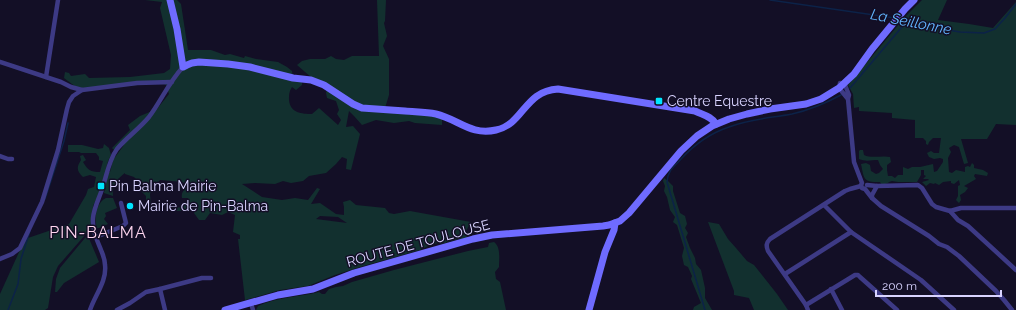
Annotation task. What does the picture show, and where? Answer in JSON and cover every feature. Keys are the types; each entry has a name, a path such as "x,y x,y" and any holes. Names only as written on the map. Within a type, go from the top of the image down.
{"street":[{"path":"46,77 58,0"},
{"path":"170,0 177,29 183,67"},
{"name":"ROUTE DE TOULOUSE","path":"225,310 252,306 278,296 313,289 354,273 483,237 603,226 615,223 629,213 681,151 716,124 740,116 814,102 827,96 841,85 914,0"},
{"path":"0,62 82,90 137,83 172,82"},
{"path":"90,310 105,274 105,262 93,225 94,213 113,155 149,117 176,75 183,67 192,63 228,64 250,67 293,78 311,80 324,85 353,104 362,108 434,114 448,118 472,129 482,131 494,130 506,126 517,118 535,97 545,91 550,90 565,90 695,111 700,114 704,114 716,124"},
{"path":"841,85 848,99 854,162 864,186 872,198 882,208 959,256 996,291 1012,310"},
{"path":"71,87 73,96"},
{"path":"0,259 12,254 20,248 42,202 58,150 69,102 73,96 82,90"},
{"path":"700,114 708,129"},
{"path":"0,156 12,159"},
{"path":"897,310 858,275 852,276 831,289 807,308 768,251 766,247 767,242 845,191 854,187 918,185 922,188 932,204 936,207 950,211 961,208 1016,208"},
{"path":"872,198 877,186"},
{"path":"96,237 123,226 126,223 121,203"},
{"path":"824,205 851,232 921,280 954,310"},
{"path":"950,211 958,220 968,226 1016,270"},
{"path":"589,310 605,252 614,230 615,223"},
{"path":"784,274 851,232"},
{"path":"117,310 130,304 146,292 202,278 211,278"},
{"path":"160,289 165,310"},
{"path":"831,289 842,310"}],"green space":[{"path":"145,0 177,0 181,4 188,50 211,50 225,55 230,54 244,58 245,56 278,62 292,71 293,79 302,81 302,85 296,90 292,87 290,90 289,100 292,108 297,112 312,114 319,108 338,125 341,120 337,114 339,110 336,101 327,98 326,93 328,84 312,78 297,65 302,61 310,59 325,59 331,56 336,59 344,60 352,56 379,56 377,0 386,0 384,23 387,36 383,46 389,59 389,95 385,108 442,117 442,125 415,123 409,121 394,123 376,120 362,125 349,111 346,127 353,126 360,134 351,170 346,169 347,159 342,157 326,173 309,176 303,181 291,183 283,181 275,184 242,184 262,197 282,200 295,198 308,200 317,188 320,189 311,204 320,203 336,214 344,215 343,202 350,200 356,205 385,208 389,213 394,214 410,211 471,222 466,231 467,238 430,245 420,250 335,275 308,286 280,290 245,300 238,239 240,239 240,235 233,232 235,215 228,212 222,215 210,213 205,220 199,220 194,213 196,206 194,205 187,211 174,211 174,208 182,207 188,202 188,198 182,198 183,192 187,187 183,182 160,180 151,191 151,206 149,212 146,209 146,196 142,192 137,180 125,173 116,183 113,189 113,196 104,193 105,187 102,187 93,206 92,227 58,266 53,277 48,308 45,310 0,310 0,294 25,239 69,224 88,189 94,187 96,177 90,175 83,177 78,171 78,165 81,160 80,156 83,155 86,160 83,162 88,169 94,172 100,172 103,161 99,160 96,153 68,152 68,145 82,145 98,149 103,148 104,144 109,148 111,155 107,163 106,170 106,172 110,172 113,160 124,145 114,150 112,148 130,130 128,125 140,116 157,109 169,94 166,85 162,83 80,90 64,78 65,72 69,73 71,76 85,74 89,78 130,77 164,73 170,69 171,55 160,8 162,2","holes":["320,216 338,217 347,223 316,219"]},
{"path":"922,0 947,0 938,20 993,28 1016,2 1016,125 996,124 987,139 961,139 968,163 964,164 959,147 954,145 949,148 951,152 948,158 949,172 952,173 956,170 965,172 965,167 970,167 972,163 974,168 988,173 987,176 975,174 974,176 976,179 964,186 968,188 960,195 961,200 959,203 956,200 958,196 958,186 960,185 959,180 954,184 951,183 951,181 943,182 939,185 930,183 926,186 922,182 929,180 923,179 926,176 924,175 924,170 921,170 921,175 917,182 892,181 882,185 880,182 870,182 865,179 861,164 866,163 870,165 871,171 876,174 883,169 878,160 866,161 859,159 860,150 863,150 864,155 867,156 890,157 891,162 887,165 888,176 895,178 898,175 903,175 903,167 908,169 933,164 934,172 937,171 943,162 943,159 934,159 929,157 927,153 931,151 934,153 939,153 941,138 933,138 928,145 923,138 915,138 915,120 892,118 892,113 859,111 859,107 854,108 853,94 848,85 905,17"},
{"path":"664,178 673,186 673,191 680,213 685,216 687,224 685,228 688,233 686,237 696,264 701,270 705,288 705,298 712,310 693,310 694,307 701,303 691,279 692,276 688,267 684,265 682,256 684,248 677,225 673,222 675,217 670,210 664,191"},
{"path":"106,198 113,198 117,208 105,213 106,216 104,219 108,224 97,228 96,220 98,207"},
{"path":"708,222 719,224 728,239 747,261 754,265 788,310 754,310 749,298 734,295 734,291"},
{"path":"88,236 99,262 64,283 57,292 55,292 56,279 60,268"},
{"path":"494,242 498,247 499,253 499,267 495,272 496,279 500,282 506,310 256,310 258,306 265,303 319,292 325,294 329,289 394,270 488,247 489,243"}],"waterway":[{"name":"La Seillonne","path":"770,0 895,18"},
{"name":"La Seillonne","path":"901,19 925,26 960,32 984,33 995,29 1016,4"},
{"path":"850,88 907,21"},
{"path":"705,310 667,182 673,167 697,144 722,130 744,122 799,112 818,106 841,95"},
{"path":"45,199 64,141 68,123"},
{"path":"8,310 18,284 21,259 30,231"}],"place":[{"name":"Centre Equestre","path":"659,101"},
{"name":"Pin Balma Mairie","path":"101,186"},
{"name":"Mairie de Pin-Balma","path":"130,206"}],"district":[{"name":"PIN-BALMA","path":"98,232"}]}
